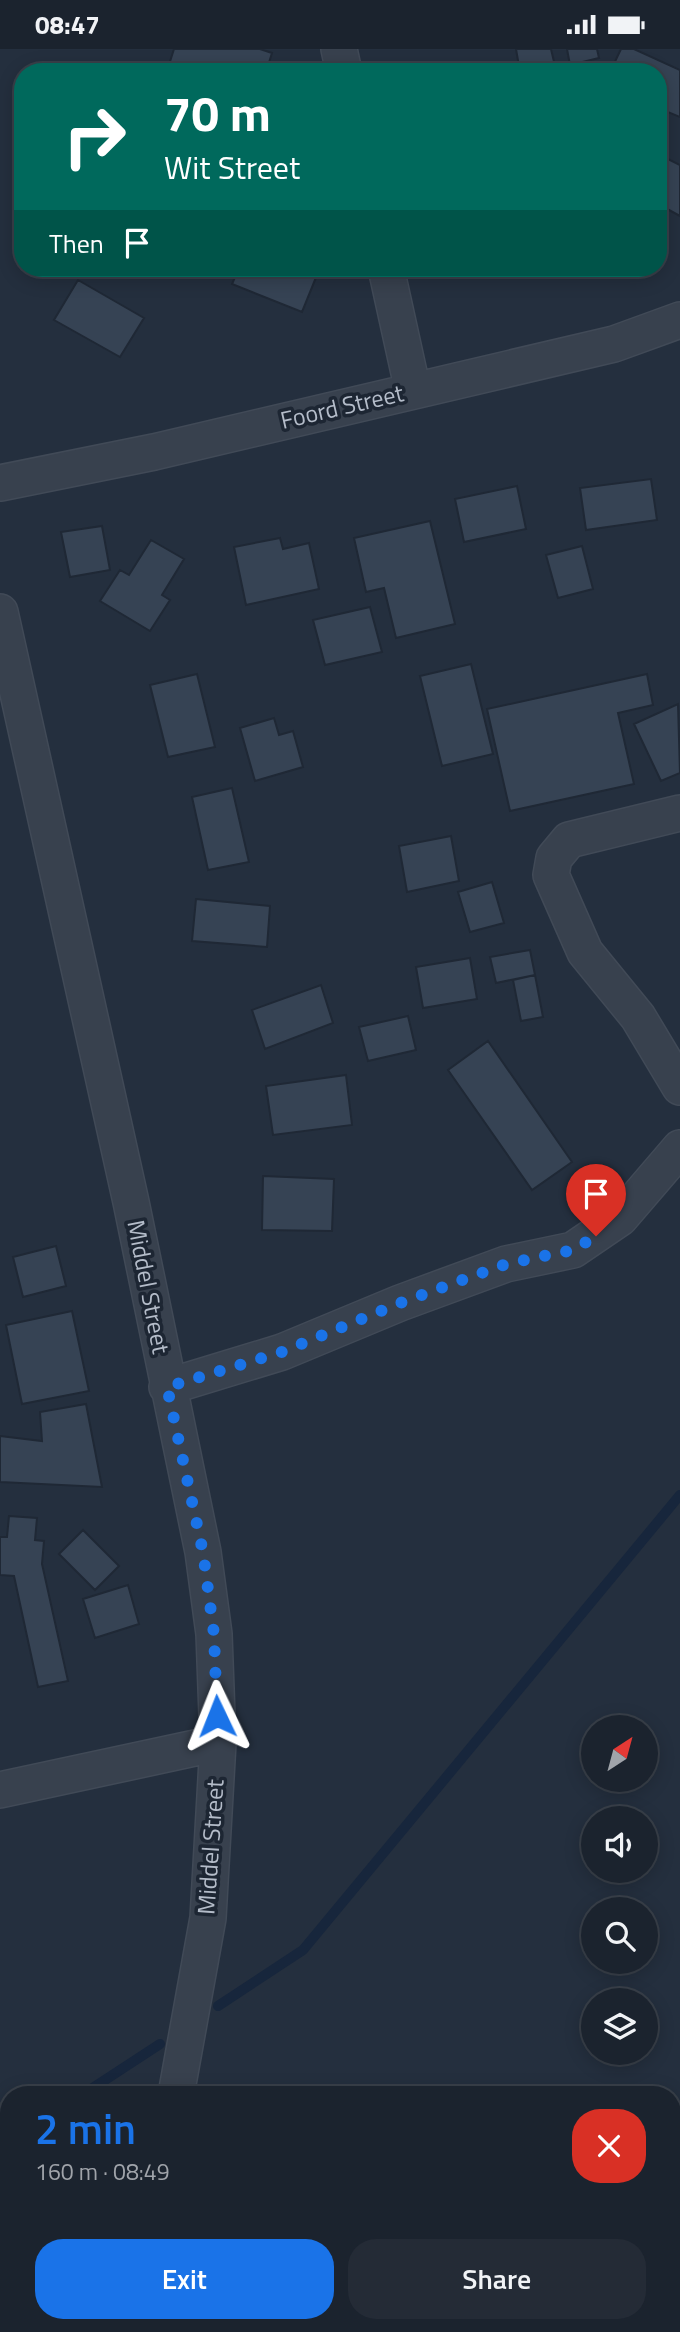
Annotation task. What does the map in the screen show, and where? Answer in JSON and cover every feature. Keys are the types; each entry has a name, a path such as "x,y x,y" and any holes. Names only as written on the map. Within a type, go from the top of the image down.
{"street":[{"path":"388,277 413,391"},
{"name":"Foord Street","path":"0,483 154,452 614,344 680,320"},
{"name":"Middel Street","path":"0,612 131,1202 203,1552 214,1634 218,1743 208,1918 178,2086"},
{"path":"680,813 569,840 554,858 551,875 585,952 638,1017 680,1087"},
{"path":"167,1387 282,1352 400,1303 506,1264 573,1250 620,1217 680,1148"},
{"path":"0,1790 218,1743"}],"building":[{"path":"174,49 260,49 272,53 269,63 170,63"},
{"path":"516,49 551,49 554,63 518,63"},
{"path":"567,49 597,49 599,58 570,63"},
{"path":"621,49 634,49 665,63 614,63"},
{"path":"667,64 680,70 680,117 667,112"},
{"path":"667,158 680,165 680,216 667,209"},
{"path":"235,277 316,277 302,312 232,284"},
{"path":"78,280 144,318 120,357 54,320"},
{"path":"651,479 657,520 586,530 580,488"},
{"path":"517,486 526,529 464,542 455,499"},
{"path":"430,521 455,624 396,638 384,588 366,592 354,538"},
{"path":"102,526 110,570 70,577 61,532"},
{"path":"280,538 283,549 309,543 319,589 246,605 234,547"},
{"path":"151,540 184,559 162,595 170,600 150,631 100,601 120,570 129,575"},
{"path":"582,546 593,589 558,598 546,555"},
{"path":"370,607 382,652 325,665 313,620"},
{"path":"471,664 493,754 442,766 420,676"},
{"path":"197,674 215,747 168,757 150,685"},
{"path":"647,674 653,705 618,713 634,784 510,811 487,709"},
{"path":"678,704 680,773 661,781 634,724"},
{"path":"274,718 279,735 293,731 303,767 255,781 240,728"},
{"path":"232,788 249,862 208,870 192,797"},
{"path":"451,836 459,881 407,892 399,846"},
{"path":"492,882 504,923 470,932 458,892"},
{"path":"196,899 270,906 267,947 192,941"},
{"path":"530,950 535,975 496,983 490,957"},
{"path":"470,958 477,999 423,1008 416,967"},
{"path":"535,975 543,1017 521,1021 513,980"},
{"path":"321,985 333,1023 265,1049 252,1010"},
{"path":"408,1016 416,1050 368,1061 359,1027"},
{"path":"488,1041 572,1162 532,1190 448,1070"},
{"path":"346,1075 352,1125 273,1135 266,1086"},
{"path":"263,1176 334,1179 332,1231 262,1230"},
{"path":"56,1246 66,1286 23,1297 13,1257"},
{"path":"72,1311 89,1391 22,1404 6,1325"},
{"path":"86,1404 102,1487 0,1482 0,1436 42,1441 40,1412"},
{"path":"9,1516 37,1518 35,1540 44,1541 42,1564 68,1681 38,1687 14,1576 0,1575 0,1537 7,1537"},
{"path":"83,1530 119,1566 95,1590 59,1554"},
{"path":"128,1585 139,1624 95,1638 83,1599"}],"waterway":[{"path":"218,2006 303,1950 680,1495"},
{"path":"96,2086 160,2044"}],"route":[{"path":"217,1716 214,1634 203,1552 167,1387 282,1352 400,1303 506,1264 573,1250 596,1236"}]}
